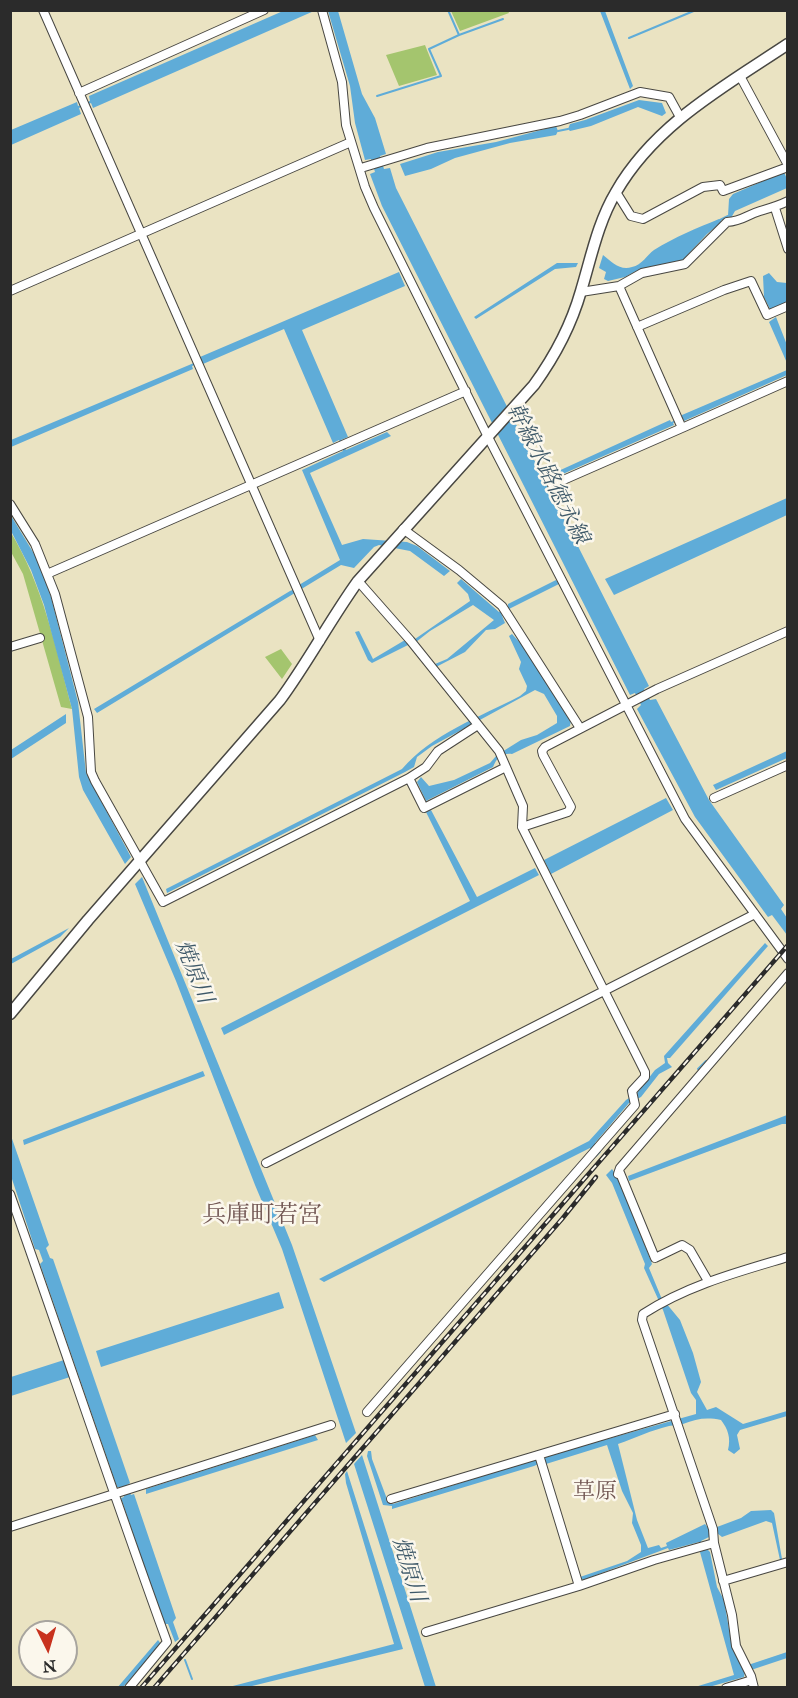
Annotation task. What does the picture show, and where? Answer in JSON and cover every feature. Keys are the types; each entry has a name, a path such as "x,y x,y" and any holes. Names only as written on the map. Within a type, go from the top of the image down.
{"street":[{"path":"44,10 140,235 320,641"},
{"path":"83,101 264,10"},
{"path":"322,10 342,82 346,124 365,187 374,208 685,819 788,959"},
{"path":"10,1014 280,700 299,675 335,613 358,581 389,544 512,411 551,361 572,320 599,230 616,192 644,153 680,117 788,44"},
{"path":"616,192 632,216 643,219 703,187 720,185 723,191 788,166 740,76"},
{"path":"361,168 427,148 560,121 640,92 669,98 680,117"},
{"path":"10,291 351,142"},
{"path":"581,292 619,286 642,273 685,264 727,222 741,221 788,201"},
{"path":"775,208 788,249"},
{"path":"637,327 751,281 767,315 788,306"},
{"path":"619,286 681,427"},
{"path":"552,485 788,381"},
{"path":"47,574 466,392"},
{"path":"10,504 35,544 55,594 88,717 91,772 163,902 409,778 426,767 438,751 478,725"},
{"path":"403,529 459,570 504,609 580,728"},
{"path":"358,581 410,640 501,754 523,806 522,827 645,1072 645,1077 632,1091 635,1105 367,1412"},
{"path":"522,827 568,812 571,807 542,751 545,747 649,693 788,631"},
{"path":"10,647 40,638"},
{"path":"714,798 788,765"},
{"path":"409,778 424,808 506,767"},
{"path":"266,1163 755,914"},
{"path":"708,1281 690,1250 682,1245 655,1258 619,1174 620,1168 788,973"},
{"path":"10,1194 167,1642 129,1688"},
{"path":"726,1688 753,1684 736,1646 732,1615 675,1414 642,1320 643,1314 662,1302 708,1281 788,1257"},
{"path":"391,1499 675,1414"},
{"path":"10,1527 331,1425"},
{"path":"539,1455 579,1586"},
{"path":"426,1632 579,1586 709,1540"},
{"path":"723,1581 788,1562"}],"green space":[{"path":"451,11 508,11 509,13 460,31"},
{"path":"425,45 437,75 399,86 386,55"},
{"path":"10,531 40,595 72,709 61,707 23,574 11,552"},
{"path":"281,649 292,664 282,679 265,657"}],"water":[{"path":"283,11 314,11 93,108 91,103 79,108 81,114 11,145 11,130 77,102 78,106 90,101 89,96"},
{"path":"328,11 338,11 362,94 375,118 386,154 380,156 384,169 390,168 396,188 649,686 644,689 650,700 656,699 709,800 784,905 781,909 787,918 787,935 772,915 768,917 695,817 637,709 641,705 635,693 630,695 382,206 370,174 375,172 371,159 365,160 355,123 350,86"},
{"path":"600,11 605,11 633,86 630,89"},
{"path":"639,100 662,103 666,113 662,116 638,107 591,126 570,131 568,129 570,124"},
{"path":"556,126 558,131 556,135 510,143 455,158 431,169 405,176 400,164 438,152 496,142"},
{"path":"784,172 787,188 735,211 731,218 728,216 729,199 733,194"},
{"path":"719,219 722,222 707,234 681,262 636,271 625,277 608,281 604,279 606,272 599,268 603,255 620,267 632,267 662,245"},
{"path":"557,263 578,263 576,267 555,269 476,319 474,317"},
{"path":"399,272 405,286 302,330 348,437 341,440 346,450 387,432 391,436 310,473 342,545 363,539 407,542 417,546 450,571 444,576 410,551 379,545 374,547 354,568 341,565 97,713 94,709 300,587 299,585 340,560 302,470 343,451 339,440 333,443 284,329 203,364 202,362 192,366 193,369 11,447 11,440 201,360 200,357"},
{"path":"769,273 777,282 787,283 787,303 772,310 764,297 763,276"},
{"path":"776,317 787,345 787,363 769,322"},
{"path":"787,370 787,375 684,421 683,419 673,423 674,425 556,477 554,473 670,420 671,422 682,418 682,415"},
{"path":"787,498 787,515 614,595 605,579"},
{"path":"10,514 39,562 51,597 78,702 86,773 131,857 125,864 83,790 79,777 72,709 44,605 31,570 11,531"},
{"path":"461,579 499,612 508,604 556,580 559,584 501,613 505,623 495,629 486,630 465,652 436,667 435,664 447,659 494,620 473,605 416,642 415,639 470,601 468,594 457,583"},
{"path":"359,631 373,659 405,640 408,645 372,663 368,660 355,632"},
{"path":"512,634 524,647 571,720 570,726 512,754 502,755 493,767 426,801 417,782 421,777 429,786 454,780 490,763 497,755 521,740 537,735 557,723 557,716 544,694 535,690 432,746 417,757 414,767 405,772 167,893 166,889 402,769 427,746 442,736 520,696 526,691 527,686 519,669 521,662 509,636"},
{"path":"66,714 66,723 11,759 11,750"},
{"path":"787,751 787,758 716,790 713,785"},
{"path":"666,798 673,810 551,874 544,860"},
{"path":"431,810 477,897 535,868 539,875 224,1035 221,1028 470,901 426,812"},
{"path":"142,877 292,1245 356,1433 346,1443 282,1249 135,884"},
{"path":"69,928 60,937 11,964 11,959"},
{"path":"765,943 768,946 670,1058 667,1058 672,1067 659,1074 641,1097 629,1103 595,1143 601,1152 596,1157 590,1148 324,1282 319,1279 589,1141 626,1100 637,1093 655,1070 665,1063 664,1056"},
{"path":"203,1071 205,1076 24,1145 23,1140"},
{"path":"787,1115 787,1124 629,1181 628,1176"},
{"path":"10,1133 49,1245 46,1248 50,1258 53,1259 130,1483 127,1485 131,1495 134,1494 176,1618 173,1622 179,1639 175,1642 168,1624 164,1624 121,1498 124,1497 121,1487 117,1487 40,1264 43,1261 39,1250 35,1249 11,1176"},
{"path":"612,1169 621,1182 652,1264 649,1268 661,1297 680,1320 701,1382 697,1392 707,1410 716,1407 743,1424 787,1411 787,1416 740,1430 737,1435 740,1449 734,1454 728,1450 729,1438 723,1423 721,1420 711,1419 663,1428 618,1444 637,1520 648,1548 659,1545 661,1548 667,1546 666,1543 705,1524 711,1532 717,1530 717,1527 741,1518 751,1511 771,1510 774,1513 782,1559 780,1560 772,1523 766,1521 722,1537 717,1533 701,1541 704,1549 710,1552 717,1587 724,1600 732,1647 742,1667 787,1652 787,1658 745,1672 744,1677 709,1687 695,1687 734,1675 699,1542 669,1550 668,1548 583,1580 580,1577 627,1561 641,1552 641,1545 632,1523 633,1513 622,1491 607,1445 546,1464 545,1461 392,1509 392,1506 383,1505 367,1456 368,1451 371,1451 386,1501 393,1504 534,1460 544,1459 547,1456 696,1414 696,1400 691,1393 663,1310 644,1268 645,1264 612,1183 606,1175"},
{"path":"279,1292 284,1308 101,1367 96,1351"},
{"path":"64,1360 70,1377 11,1396 11,1377"},
{"path":"315,1435 318,1440 146,1494 146,1489"},
{"path":"362,1455 436,1687 425,1687 354,1464"},
{"path":"347,1471 403,1649 248,1687 229,1687 394,1644 346,1483"},
{"path":"158,1640 161,1644 123,1687 117,1688"}],"waterway":[{"path":"377,96 441,76 429,49 459,35 448,10"},
{"path":"629,38 696,10"},
{"path":"459,35 503,19"},
{"path":"558,131 568,129"},
{"path":"720,220 728,216"},
{"path":"698,1069 706,1061"},
{"path":"185,1660 192,1679"}],"railway":[{"path":"141,1688 788,945"},
{"path":"154,1688 596,1177"}],"district":[{"name":"兵庫町若宮","path":"262,1216"},
{"name":"草原","path":"595,1493"}],"water label":[{"name":"幹線水路徳永線","path":"547,474"},
{"name":"焼原川","path":"193,972"},
{"name":"焼原川","path":"408,1570"}]}
